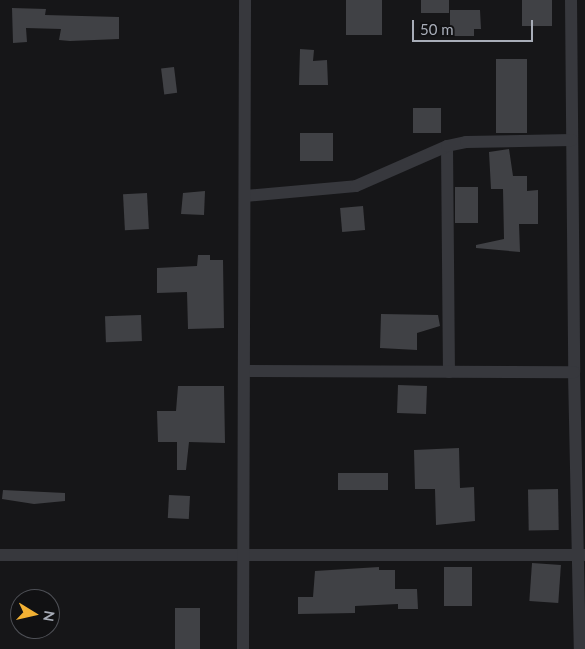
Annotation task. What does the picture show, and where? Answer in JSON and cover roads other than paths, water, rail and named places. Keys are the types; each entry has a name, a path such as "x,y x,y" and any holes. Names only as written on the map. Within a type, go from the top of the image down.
{"street":[{"path":"243,649 245,0"},
{"path":"571,0 572,140 579,189 574,372 581,441 582,555 580,649"},
{"path":"245,196 356,186 447,146 466,142 572,140"},
{"path":"447,146 449,372"},
{"path":"245,371 574,372"},
{"path":"0,555 242,557 582,555"}]}
